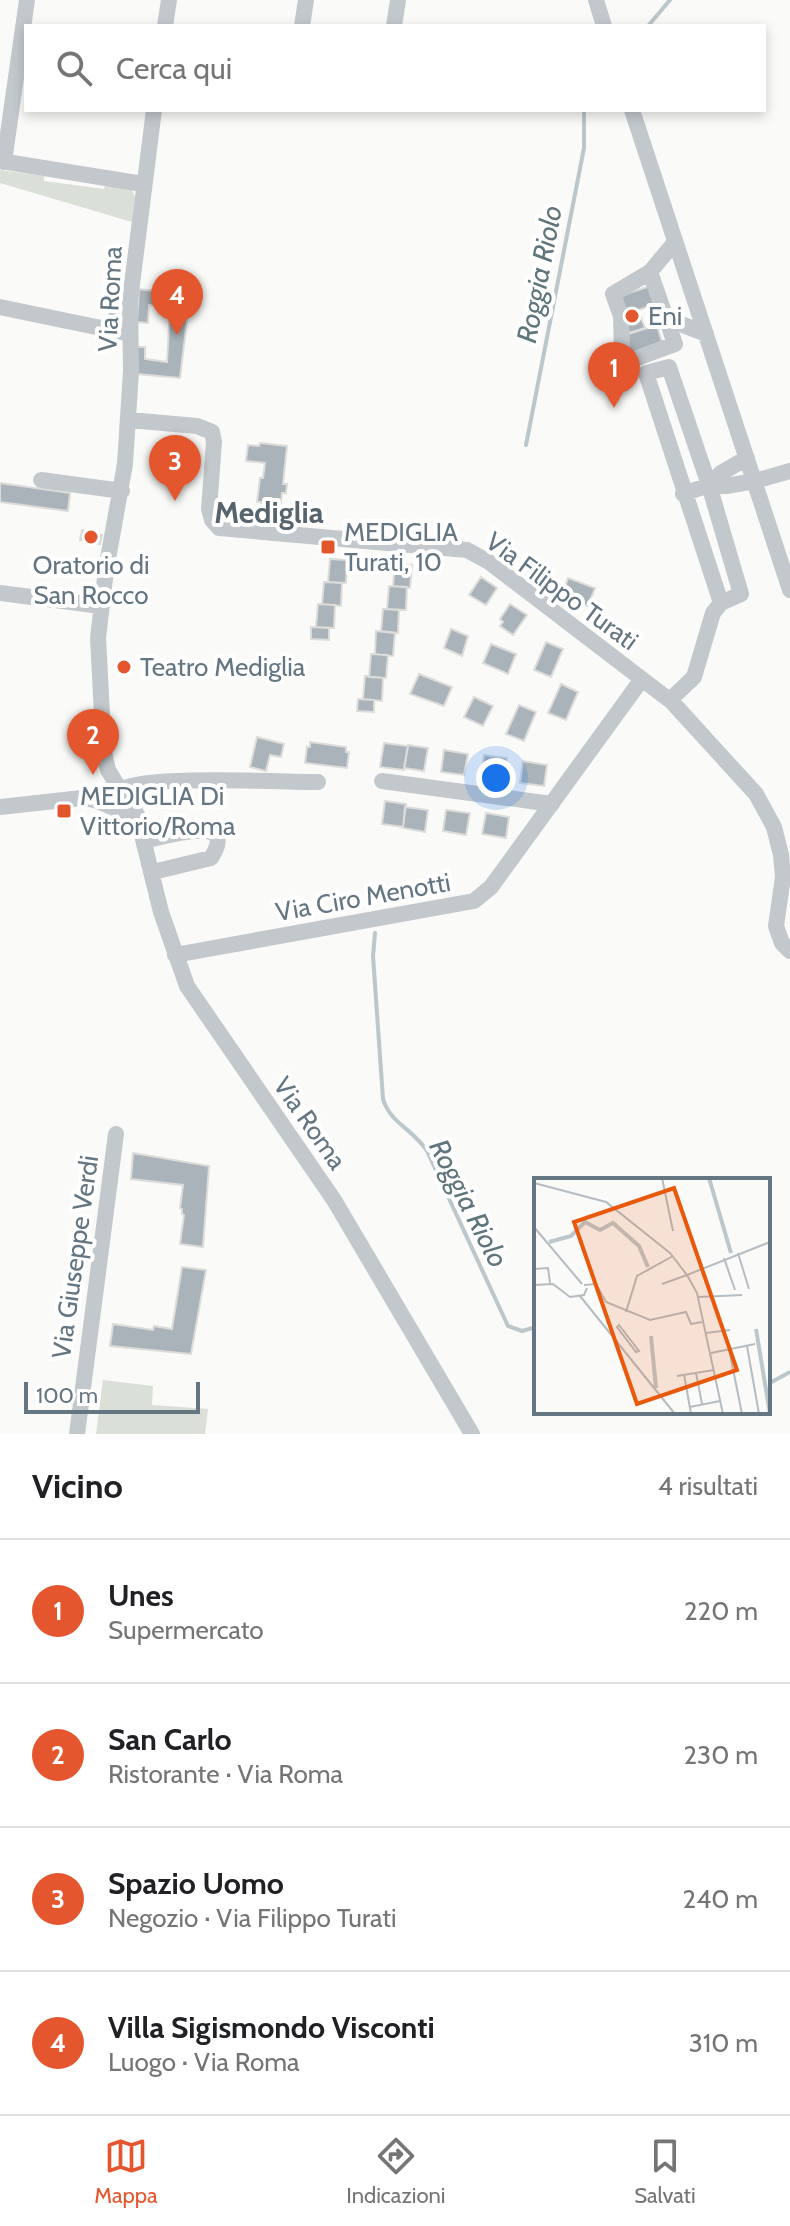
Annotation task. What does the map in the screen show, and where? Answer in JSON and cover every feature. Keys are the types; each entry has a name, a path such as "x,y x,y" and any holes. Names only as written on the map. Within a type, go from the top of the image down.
{"street":[{"path":"27,0 2,161 143,184"},
{"path":"165,24 169,0"},
{"path":"302,24 306,0"},
{"path":"394,24 398,0"},
{"path":"596,0 603,24"},
{"name":"Via Roma","path":"154,112 130,289 129,420 122,491 101,606 97,651 106,763 136,811 161,912 187,986 340,1209 472,1434"},
{"path":"633,112 790,590"},
{"path":"650,272 675,344 629,361 622,351 621,316 613,294 650,272 675,242"},
{"path":"0,307 130,334"},
{"path":"666,318 706,334"},
{"path":"670,700 694,677 713,613 721,603 741,594 709,485 669,367 646,373 721,603"},
{"name":"Via Filippo Turati","path":"129,420 197,426 212,432 209,509 212,520 219,528 471,551 670,700 756,794 774,827 783,877 776,926 782,943 790,951"},
{"path":"709,485 721,473 747,458"},
{"path":"683,494 709,485 726,486 755,481 790,471"},
{"path":"41,480 122,491"},
{"path":"0,593 101,606"},
{"name":"Via Ciro Menotti","path":"175,955 474,901 491,887 642,679"},
{"path":"382,781 552,804"},
{"path":"112,809 107,796 138,784 318,782"},
{"path":"0,807 82,798 121,790"},
{"path":"82,798 99,801 129,817 142,835 200,829 215,834 216,850 211,858 153,872"},
{"name":"Via Giuseppe Verdi","path":"77,1434 116,1134"}],"shaded area":[{"path":"0,170 44,176 44,181 104,189 105,184 132,190 135,197 132,222 0,183"},
{"path":"103,1380 153,1386 152,1405 208,1409 205,1434 96,1434"}],"building":[{"path":"659,283 665,301 638,310 645,328 629,333 617,297"},
{"path":"139,289 190,295 180,378 137,374 136,347 145,347 145,359 167,362 170,308 149,305 148,323 137,322"},
{"path":"114,306 120,312 114,318 108,312"},
{"path":"657,325 663,346 628,357 622,336"},
{"path":"260,443 287,446 283,484 287,484 286,493 282,493 280,511 260,509 261,502 257,502 265,463 246,461 248,445 259,446"},
{"path":"0,483 70,493 68,511 0,502"},
{"name":"Oratorio di San Rocco","path":"82,530 102,535 100,544 80,540"},
{"path":"330,559 347,560 346,583 328,582"},
{"path":"395,563 412,565 410,588 393,586"},
{"path":"481,577 497,588 486,605 469,595"},
{"path":"568,578 595,588 588,606 561,599"},
{"path":"324,582 342,583 341,606 322,604"},
{"path":"389,586 407,587 406,610 387,609"},
{"path":"318,604 335,605 334,628 316,627"},
{"path":"510,604 527,615 513,635 500,626 503,622 500,619"},
{"path":"383,609 399,610 398,633 381,631"},
{"path":"311,627 329,628 329,640 311,639"},
{"path":"451,629 468,636 462,656 444,648"},
{"path":"376,631 395,633 393,656 375,654"},
{"path":"546,642 563,649 551,677 534,670"},
{"path":"491,644 516,654 508,674 483,663"},
{"path":"371,654 388,655 386,678 369,677"},
{"path":"419,674 452,687 444,706 410,694"},
{"path":"365,676 383,678 382,701 363,699"},
{"path":"561,684 578,692 566,720 548,713"},
{"path":"474,697 493,706 483,726 464,717"},
{"path":"358,699 374,700 374,712 357,711"},
{"path":"519,705 536,712 524,741 506,734"},
{"path":"257,737 284,744 281,757 270,755 266,771 250,767"},
{"path":"310,742 346,747 346,752 349,752 347,768 305,763"},
{"path":"384,743 408,746 404,770 380,767"},
{"path":"408,745 428,748 424,771 404,768"},
{"path":"444,750 468,754 464,775 441,772"},
{"path":"484,755 507,758 504,779 481,776"},
{"path":"523,761 547,765 544,786 520,783"},
{"path":"385,801 406,804 403,827 382,824"},
{"path":"405,807 428,810 425,832 403,828"},
{"path":"446,810 470,813 466,835 443,831"},
{"path":"486,813 509,817 506,838 482,834"},
{"path":"133,1153 209,1166 203,1247 180,1244 184,1215 180,1208 183,1185 131,1179"},
{"path":"182,1267 206,1270 191,1354 110,1346 113,1324 153,1330 154,1326 172,1329"}],"waterway":[{"name":"Roggia Riolo","path":"650,24 670,0"},
{"name":"Roggia Riolo","path":"526,445 584,148 584,112"},
{"name":"Roggia Riolo","path":"375,933 373,956 386,1107 427,1151 508,1326 522,1331 534,1328"},
{"name":"Roggia Riolo","path":"770,1383 790,1372"}],"place":[{"name":"Eni","path":"632,316"},
{"name":"Villa Sigismondo Visconti","path":"177,335"},
{"name":"Unes","path":"614,408"},
{"name":"Spazio Uomo","path":"175,501"},
{"name":"Oratorio di San Rocco","path":"91,537"},
{"name":"MEDIGLIA Turati, 10","path":"328,547"},
{"name":"Teatro Mediglia","path":"124,667"},
{"name":"San Carlo","path":"93,775"},
{"name":"MEDIGLIA Di Vittorio/Roma","path":"64,811"}],"district":[{"name":"Mediglia","path":"269,512"}]}
